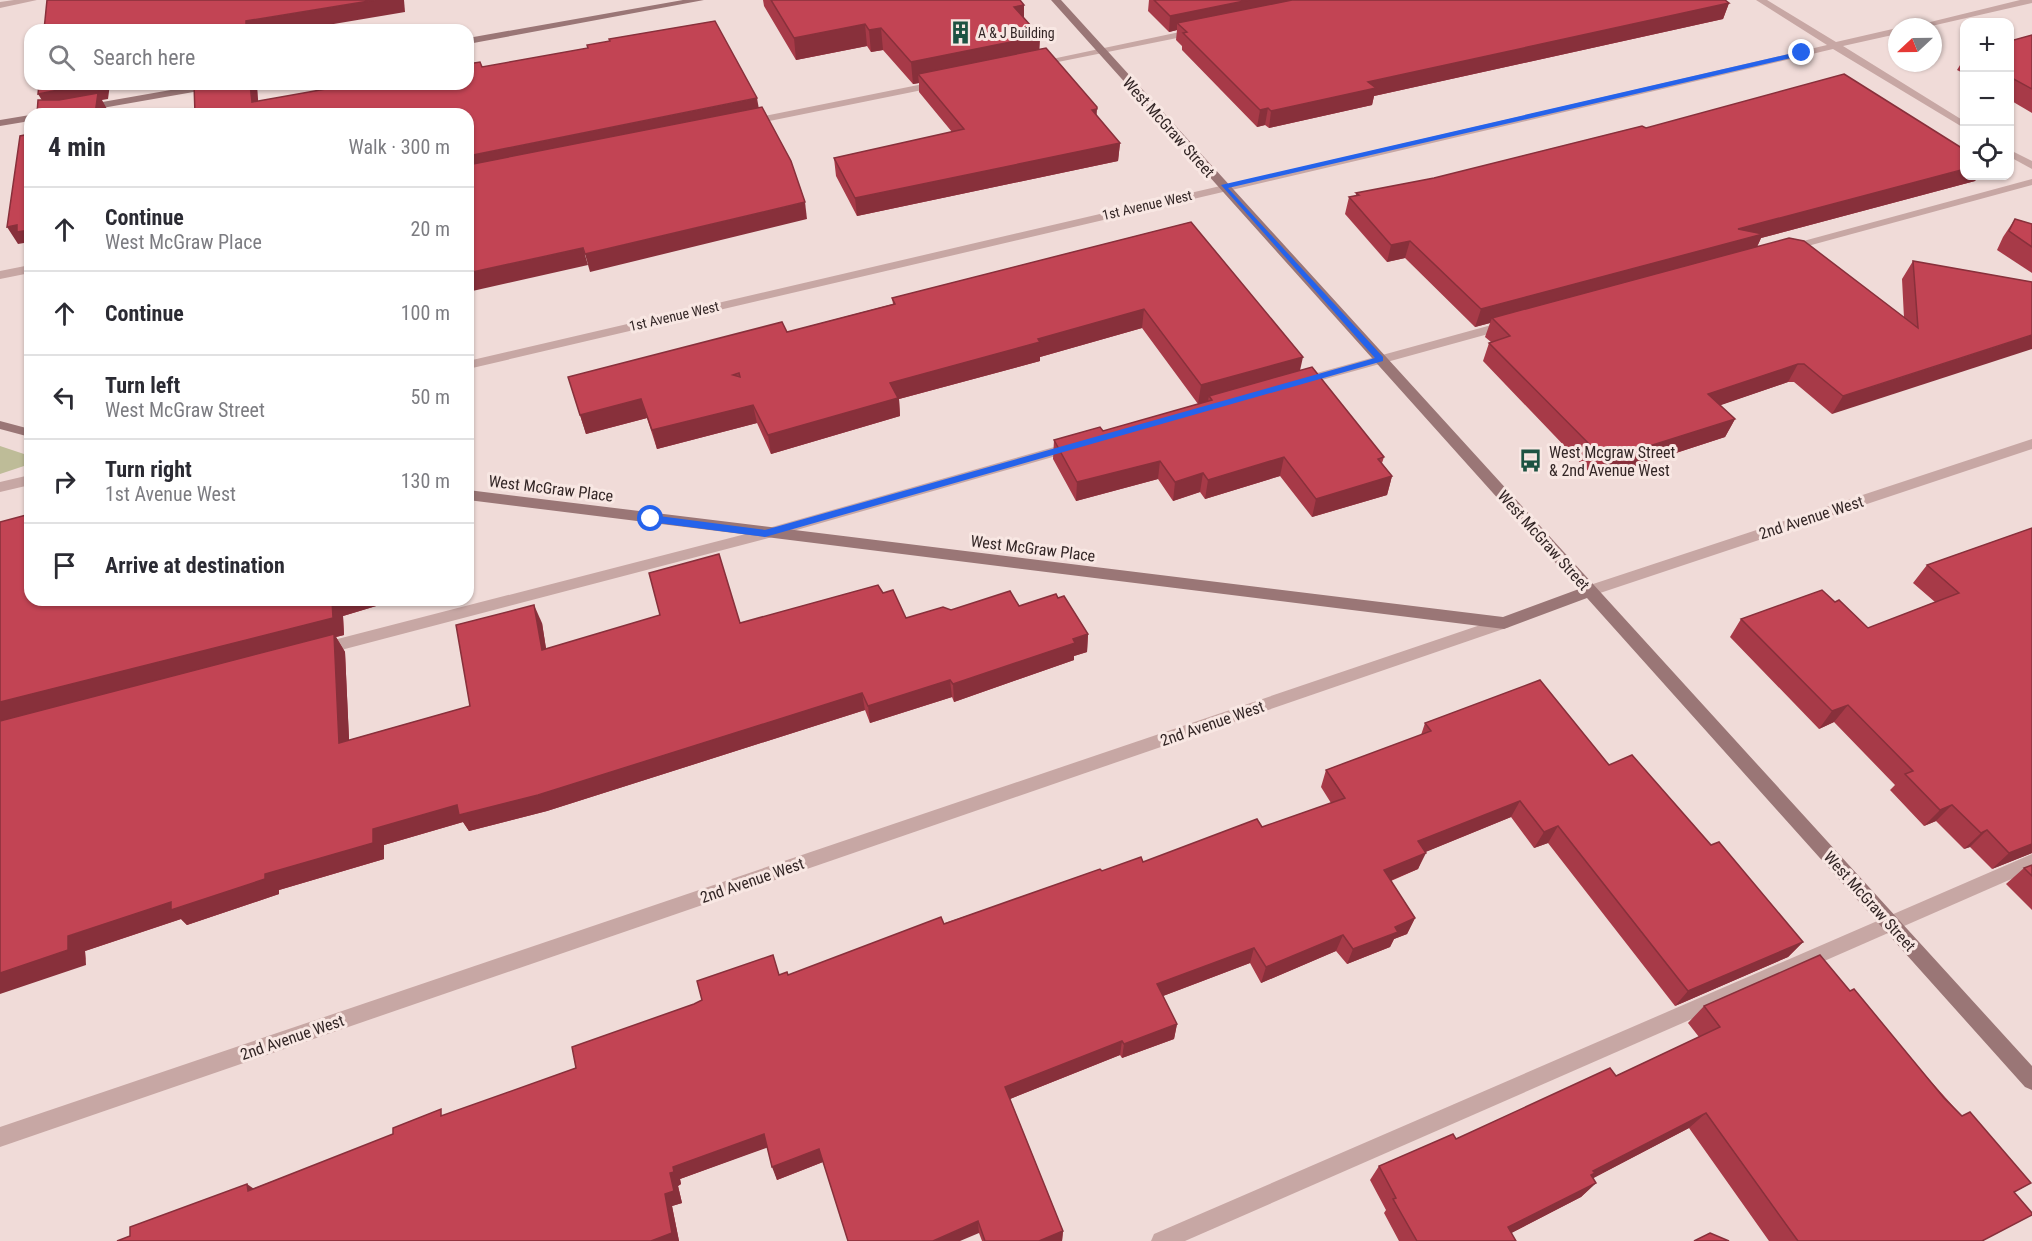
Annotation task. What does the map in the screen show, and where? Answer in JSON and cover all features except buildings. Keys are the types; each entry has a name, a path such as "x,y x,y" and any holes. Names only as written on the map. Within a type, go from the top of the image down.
{"street":[{"path":"0,5 32,0"},
{"path":"474,40 699,0"},
{"name":"West McGraw Street","path":"1056,0 2032,1080"},
{"path":"1761,0 1960,122"},
{"path":"1942,21 2032,0"},
{"path":"1027,66 1206,30"},
{"name":"1st Avenue West","path":"474,364 1888,33"},
{"path":"736,125 946,82"},
{"path":"85,108 188,90"},
{"path":"0,123 24,119"},
{"path":"2014,155 2032,166"},
{"path":"1772,253 2032,182"},
{"path":"0,275 24,270"},
{"path":"1282,387 1518,322"},
{"path":"0,425 24,431"},
{"path":"310,652 765,534 1090,442"},
{"name":"2nd Avenue West","path":"1589,591 2032,444"},
{"path":"0,488 24,482"},
{"name":"West McGraw Place","path":"474,496 765,534 1504,623 1589,591"},
{"name":"2nd Avenue West","path":"0,1137 1504,623"},
{"path":"1161,1241 2032,862"}],"shaded area":[{"path":"0,446 24,454 24,466 0,474"}],"place":[{"name":"A & J Building","path":"960,33"},
{"name":"West Mcgraw Street & 2nd Avenue West","path":"1531,461"}],"route":[{"path":"651,519 765,534 1380,359 1223,187 1802,53"}]}
